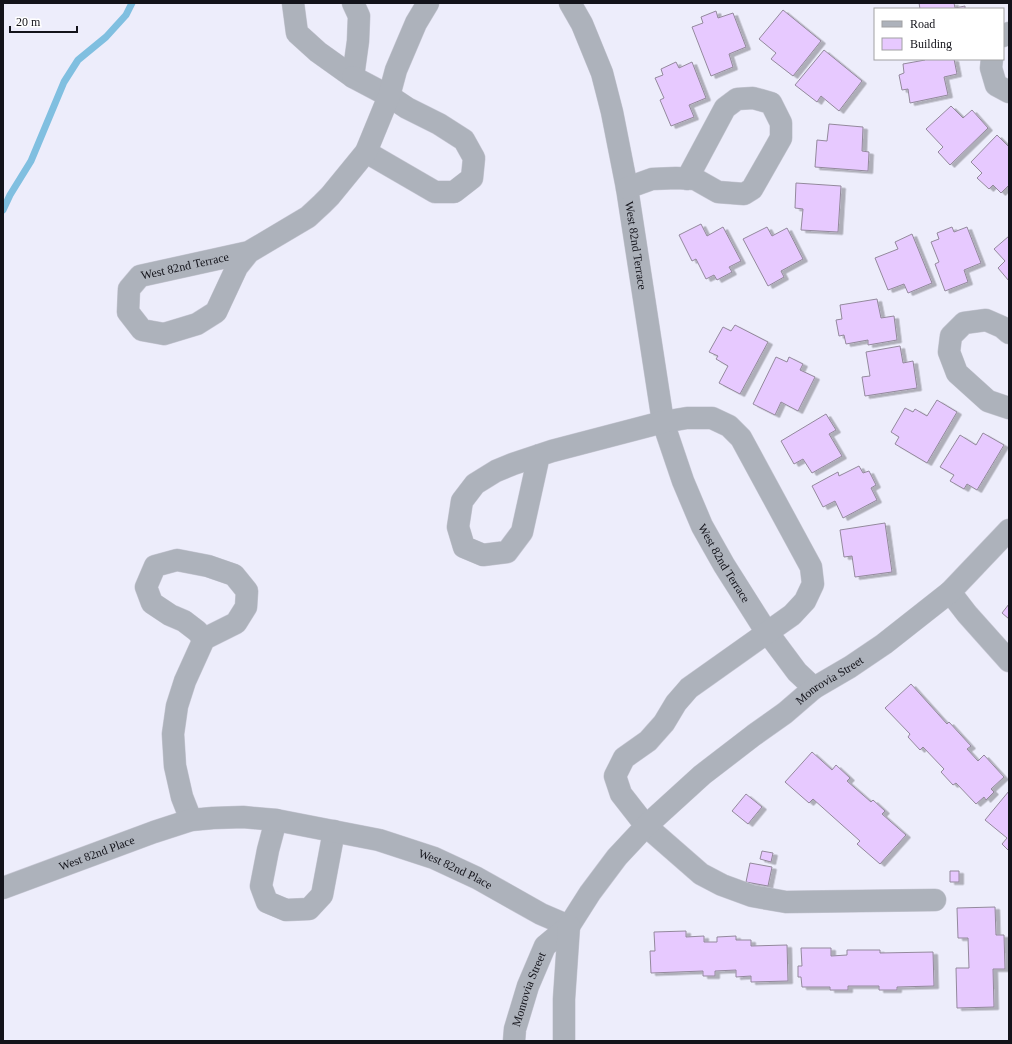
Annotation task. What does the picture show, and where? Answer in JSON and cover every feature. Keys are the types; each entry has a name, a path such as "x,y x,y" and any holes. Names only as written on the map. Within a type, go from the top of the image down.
{"street":[{"path":"293,3 297,33 318,52 353,77 389,96 407,108 439,124 464,140 474,158 472,178 454,192 435,192 366,152"},
{"path":"353,3 359,16 358,41 353,77"},
{"name":"West 82nd Terrace","path":"249,252 237,267 216,312 197,324 164,334 142,330 128,312 129,289 140,276 249,252 308,217 330,196 366,152 389,96 399,63 416,23 428,3"},
{"name":"West 82nd Terrace","path":"570,3 582,24 602,73 612,112 627,188 663,422 683,481 702,526 724,565 797,672 814,688"},
{"path":"992,60 991,68 996,86 1009,92"},
{"name":"West 82nd Terrace","path":"627,188 652,179 676,178 687,179 695,179 718,192 744,194 752,189 781,138 781,123 771,103 754,98 737,99 725,108 687,179"},
{"path":"1009,333 1002,327 986,320 964,323 951,336 949,352 957,373 988,400 1009,408"},
{"path":"540,455 522,532 507,552 483,554 464,547 458,527 462,500 475,484 496,471 513,464 540,455 552,451 663,422 687,418 712,418 729,426 741,438 811,567 813,584 805,601 792,615 769,633 689,688 676,703 660,728 648,741 624,758 615,776 621,794 646,826 701,874 722,885 752,896 786,902 935,900"},
{"name":"Monrovia Street","path":"514,1041 515,1029 528,986 545,946 569,926 590,893 613,863 646,826 702,775 785,713 814,688 850,667 884,644 950,592 1009,530"},
{"path":"191,820 182,796 175,766 173,734 177,706 185,681 204,639 236,623 246,607 248,591 234,575 208,566 177,560 155,566 146,587 152,604 170,615 184,621 197,631 204,639"},
{"path":"950,592 967,614 1009,661"},
{"name":"West 82nd Place","path":"3,888 191,820 243,817 276,820 379,840 434,858 476,878 540,914 569,926"},
{"path":"276,820 261,886 267,902 286,910 309,909 322,895 334,831"},
{"name":"Monrovia Street","path":"564,1041 564,999 569,926"}],"building":[{"path":"919,3 954,3 955,8 920,8"},
{"path":"783,10 821,41 793,76 771,59 776,53 759,39"},
{"path":"716,11 718,18 733,13 746,47 729,54 733,67 711,76 692,27 703,23 701,17"},
{"path":"824,50 862,81 839,111 821,96 817,102 795,85"},
{"path":"925,60 954,60 957,74 944,77 948,95 910,103 908,89 902,90 899,75 904,73 903,64"},
{"path":"676,62 679,68 692,62 706,98 689,105 694,117 671,126 660,100 664,98 655,78 663,75 661,69"},
{"path":"951,106 963,118 972,110 988,128 950,165 938,152 943,147 926,129"},
{"path":"829,124 863,127 862,151 869,152 868,171 815,167 817,140 827,141"},
{"path":"997,135 1009,147 1009,185 1001,193 993,185 989,189 977,178 982,173 971,162"},
{"path":"796,183 841,186 838,232 801,230 803,209 795,208"},
{"path":"701,224 707,236 723,227 741,261 729,267 732,272 717,280 714,275 706,279 696,259 692,261 679,235"},
{"path":"767,227 772,236 787,228 803,259 781,271 784,277 768,286 743,239"},
{"path":"952,227 954,232 967,227 981,263 964,270 968,282 945,291 935,264 939,262 931,242 939,239 937,233"},
{"path":"912,234 932,283 908,293 904,284 888,290 875,258 898,249 895,242"},
{"path":"1009,236 1009,281 998,268 1005,261 994,249"},
{"path":"877,299 881,318 894,316 897,340 868,345 868,340 846,344 844,335 839,336 836,320 842,319 840,305"},
{"path":"735,325 768,342 740,394 719,383 728,366 716,359 718,356 709,352 723,327 731,331"},
{"path":"900,346 903,363 913,361 917,388 865,396 862,377 870,376 866,352"},
{"path":"776,357 787,362 789,357 803,364 800,370 815,377 798,411 781,402 775,415 753,404"},
{"path":"937,400 957,412 927,463 895,444 899,437 891,432 905,408 913,412 915,409 927,416"},
{"path":"826,414 836,430 829,434 842,456 812,473 803,459 794,464 781,441"},
{"path":"983,433 1004,445 977,490 967,484 964,489 950,481 954,475 940,467 960,435 976,445"},
{"path":"859,466 863,473 869,471 876,485 871,488 877,500 843,518 835,501 823,507 812,486 838,472 839,476"},
{"path":"885,523 892,572 855,577 852,556 844,557 840,530"},
{"path":"1009,604 1009,619 1002,613"},
{"path":"911,684 947,724 949,722 971,746 967,749 978,761 984,755 1004,777 991,789 994,792 986,800 984,797 976,804 956,783 953,785 941,772 944,769 923,747 920,750 908,737 910,734 885,708"},
{"path":"812,752 832,770 836,765 850,778 847,781 871,802 873,800 885,811 882,814 906,835 880,864 857,844 860,841 813,799 809,803 785,782"},
{"path":"1009,791 1009,851 1002,844 1007,838 985,820"},
{"path":"746,794 762,807 748,824 732,811"},
{"path":"762,851 773,853 771,862 760,859"},
{"path":"750,863 772,867 768,886 746,882"},
{"path":"950,871 959,871 959,882 950,882"},
{"path":"995,907 996,935 1004,935 1005,969 993,969 994,1007 957,1008 956,968 969,968 968,938 958,938 957,908"},
{"path":"686,931 686,937 704,936 704,942 717,942 717,937 736,936 736,940 751,940 751,946 787,945 788,981 751,982 751,976 736,977 736,970 715,971 715,976 703,976 703,971 651,973 650,951 655,951 654,932"},
{"path":"801,948 831,948 831,956 847,955 847,950 880,950 880,953 933,952 934,986 897,987 897,990 879,990 879,986 848,986 848,990 830,990 830,987 802,987 801,977 798,977 798,966 802,966"}],"waterway":[{"path":"3,210 10,195 31,161 64,82 78,60 106,37 126,15 132,3"}]}
